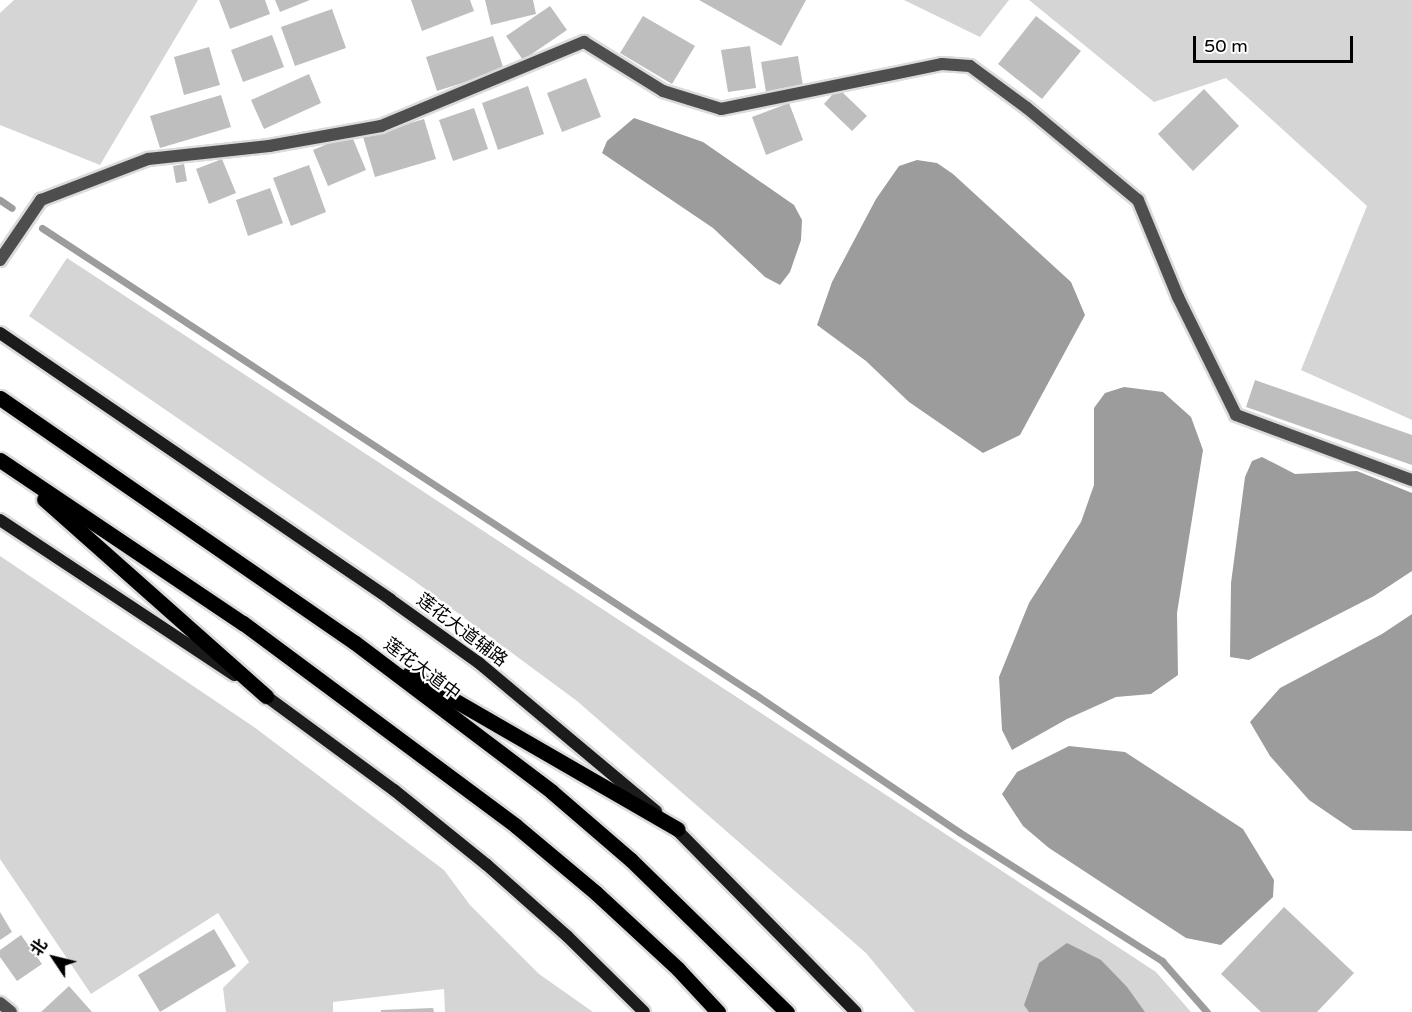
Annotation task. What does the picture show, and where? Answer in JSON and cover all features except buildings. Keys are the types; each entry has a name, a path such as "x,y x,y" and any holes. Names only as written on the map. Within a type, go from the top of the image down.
{"main road":[{"name":"莲花大道中","path":"0,398 354,642 552,792 631,860 787,1012"},
{"path":"1,461 266,696"},
{"path":"1,461 243,623 516,826 596,893 678,969 718,1012"},
{"path":"354,642 676,829"}],"street":[{"path":"0,260 41,200 148,159 269,146 381,126 584,42 663,92 721,109 942,64 970,66 1027,108 1138,200 1178,297 1236,415 1412,480"},
{"name":"莲花大道辅路","path":"0,333 479,663 676,829 856,1012"},
{"path":"0,520 266,696 394,790 487,865 567,936 644,1012"},
{"path":"0,1003 11,1012"}],"shaded area":[{"path":"14,0 198,0 100,165 0,125 0,13"},
{"path":"904,0 1009,0 980,37"},
{"path":"1029,0 1412,0 1412,420 1301,370 1367,206 1226,78 1154,102"},
{"path":"634,118 703,142 794,205 802,220 801,240 790,272 780,285 765,277 713,228 602,153 607,141"},
{"path":"917,160 937,163 953,174 1071,282 1085,315 1020,435 983,453 909,402 866,361 817,325 832,282 876,199 899,166"},
{"path":"67,258 1156,972 1191,1012 915,1012 866,953 577,701 413,580 29,316"},
{"path":"1124,387 1163,392 1191,417 1203,450 1177,613 1178,675 1151,694 1116,697 1067,719 1012,750 1002,730 999,677 1029,603 1081,522 1094,485 1094,408 1105,393"},
{"path":"1262,457 1295,474 1357,471 1412,493 1412,571 1374,596 1249,660 1230,657 1231,583 1245,477 1252,461"},
{"path":"0,556 254,727 444,870 470,905 539,974 593,1012 445,1012 444,989 333,1002 333,1012 226,1012 223,988 249,962 218,913 91,994 0,859"},
{"path":"1412,614 1412,831 1353,830 1309,800 1270,756 1250,722 1280,688 1382,634"},
{"path":"1069,746 1125,752 1243,829 1274,880 1273,897 1221,945 1186,938 1049,848 1023,826 1002,794 1017,772"},
{"path":"1067,943 1101,960 1127,987 1145,1012 1029,1012 1024,1005 1039,963"}],"waterway":[{"path":"0,200 12,208"},
{"path":"42,228 753,693 959,832 1162,961 1207,1012"}]}
